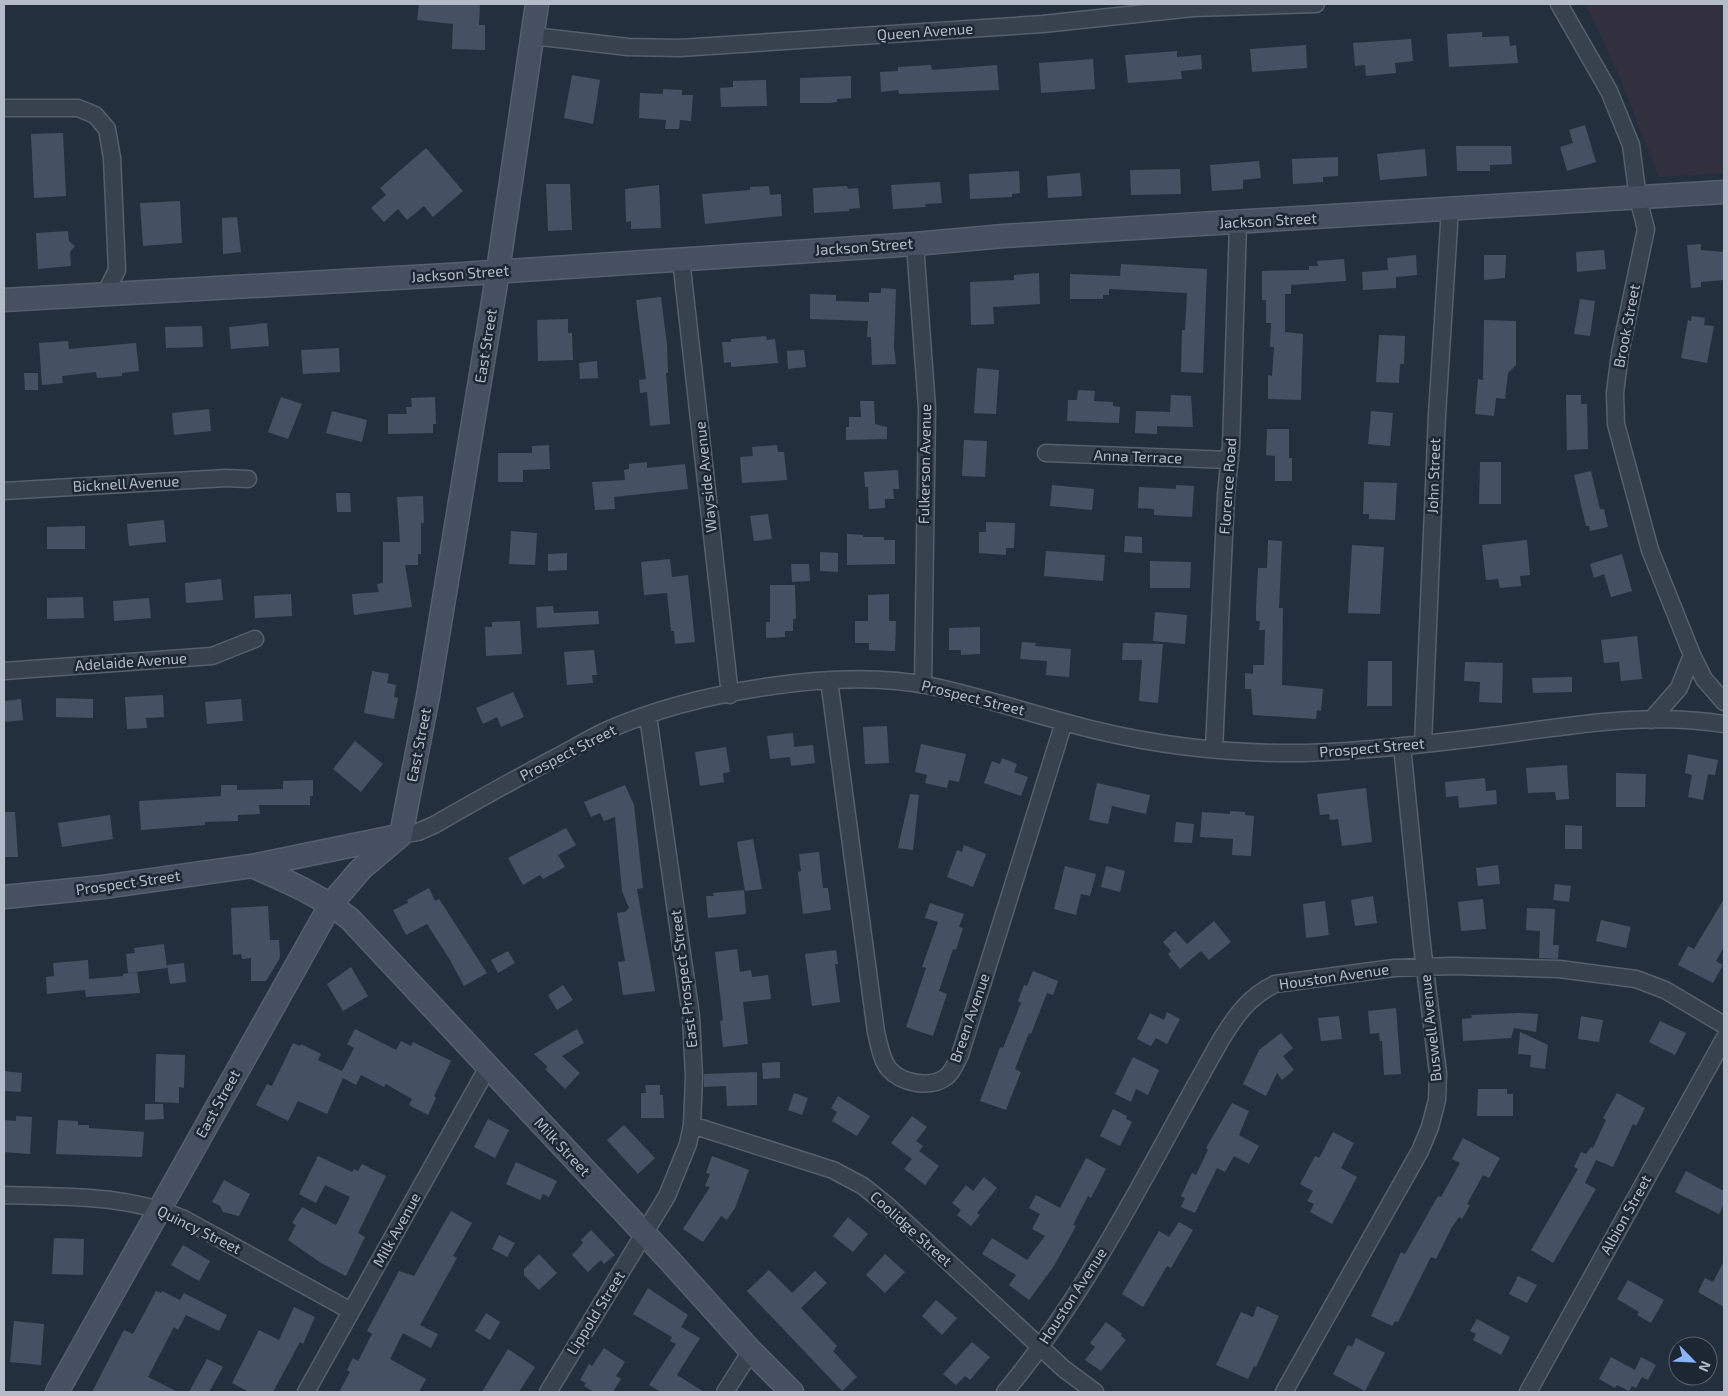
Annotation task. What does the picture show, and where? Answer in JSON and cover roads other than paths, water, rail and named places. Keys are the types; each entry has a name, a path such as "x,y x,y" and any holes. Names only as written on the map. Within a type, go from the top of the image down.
{"main road":[{"name":"East Street","path":"57,1392 331,904 361,870 402,835 430,686 498,271 537,4"},
{"name":"Jackson Street","path":"4,300 498,271 916,244 1004,236 1724,192"},
{"name":"Prospect Street","path":"4,897 103,887 252,866 402,835"},
{"path":"252,866 291,882 331,904"},
{"name":"Milk Street","path":"331,904 350,919 645,1234 750,1351 792,1392"}],"street":[{"path":"1081,21 1104,4"},
{"name":"Queen Avenue","path":"533,36 628,47 680,48 1081,21 1188,6 1316,4"},
{"name":"Brook Street","path":"1558,4 1609,90 1630,145 1638,198 1646,229 1620,353 1615,393 1616,424 1650,550 1692,655 1704,679 1724,702"},
{"path":"4,108 78,108 94,115 107,129 112,158 117,270 105,294"},
{"name":"John Street","path":"1423,744 1437,415 1450,209"},
{"name":"Florence Road","path":"1214,749 1230,460 1238,223"},
{"name":"Fulkerson Avenue","path":"916,244 927,408 922,684"},
{"name":"Wayside Avenue","path":"682,259 730,695"},
{"name":"Anna Terrace","path":"1046,454 1230,460"},
{"name":"Bicknell Avenue","path":"4,491 226,478 248,479"},
{"name":"Adelaide Avenue","path":"4,671 212,656 255,638"},
{"path":"1650,720 1679,688 1692,655"},
{"name":"Prospect Street","path":"402,835 418,832 434,825 609,729 672,707 730,695 846,678 922,684 1111,733 1243,753 1306,753 1402,746 1566,725 1650,720 1724,724"},
{"name":"Breen Avenue","path":"829,680 876,1032 889,1069 903,1080 918,1083 934,1083 945,1078 960,1055 1064,722"},
{"name":"East Prospect Street","path":"645,1234 668,1196 681,1167 692,1125 694,1077 691,1016 648,716"},
{"name":"Buswell Avenue","path":"1284,1392 1420,1151 1430,1127 1437,1100 1438,1072 1402,746"},
{"name":"Houston Avenue","path":"1005,1392 1069,1308 1105,1248 1177,1116 1240,1009 1258,992 1275,984 1394,968 1503,967 1559,970 1636,979 1665,990 1724,1024"},
{"name":"Albion Street","path":"1528,1392 1724,1039"},
{"name":"Milk Avenue","path":"306,1392 488,1067"},
{"name":"Coolidge Street","path":"692,1125 833,1170 863,1186 1064,1370 1095,1392"},
{"name":"Quincy Street","path":"4,1195 121,1200 160,1208 184,1219 351,1311"},
{"name":"Lippold Street","path":"548,1392 645,1234"},
{"path":"725,1392 750,1351"}]}
